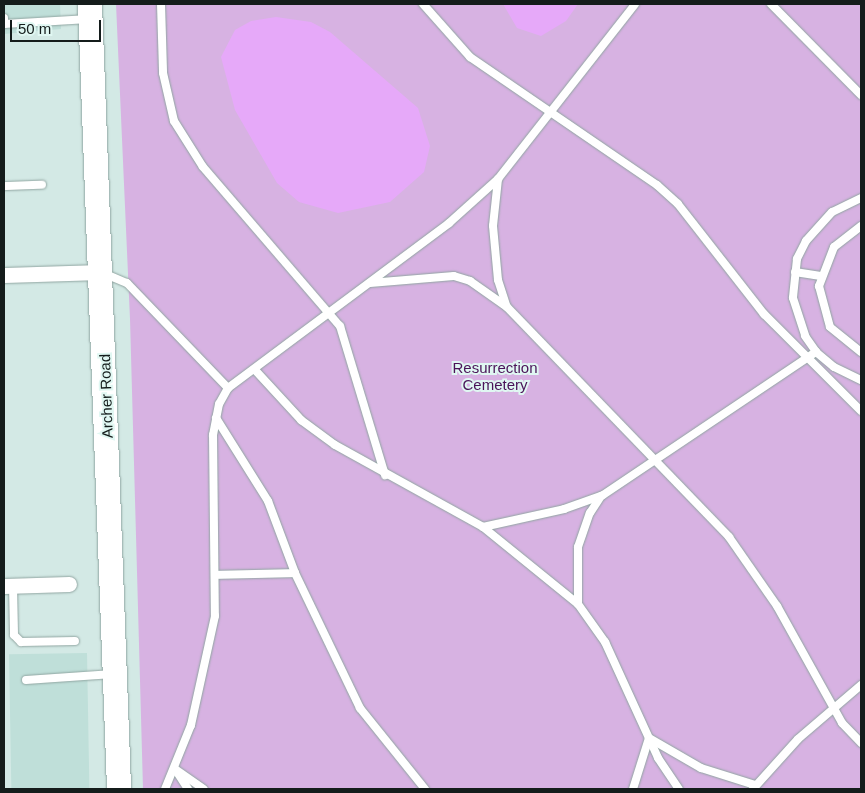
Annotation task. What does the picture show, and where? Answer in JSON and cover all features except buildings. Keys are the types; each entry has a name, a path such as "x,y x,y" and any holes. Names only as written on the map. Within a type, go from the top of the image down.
{"main road":[{"name":"Archer Road","path":"90,11 119,789"}],"street":[{"path":"4,275 101,272"},
{"path":"8,586 68,584"}],"lane":[{"path":"161,4 167,96 184,141 331,310 340,326 385,474"},
{"path":"423,4 470,57 657,185 678,204 807,362 861,411"},
{"path":"165,789 175,769 206,675 215,616 216,418 228,388 256,371 331,310 370,283 498,179 553,114 635,4"},
{"path":"771,4 861,95"},
{"path":"4,18 4,24 90,11"},
{"path":"498,179 493,226 498,280 507,307"},
{"path":"4,186 42,185"},
{"path":"861,198 832,212 817,225 806,241 794,272 797,318 816,352 834,367 861,380"},
{"path":"861,226 834,247 821,276 825,317 837,335 861,352"},
{"path":"101,272 126,283 228,388"},
{"path":"794,272 821,276"},
{"path":"370,283 454,276 470,281 507,307 656,459 755,569 834,709 861,743"},
{"path":"483,527 564,509 602,495 807,362 816,352"},
{"path":"256,371 301,420 385,474 483,527 578,604 606,642 649,738 679,789"},
{"path":"216,418 268,501 295,572 360,708 425,789"},
{"path":"578,604 578,547 590,513 602,495"},
{"path":"215,575 295,572"},
{"path":"8,586 14,635 21,642 76,641"},
{"path":"26,680 115,674"},
{"path":"649,738 701,768 754,787 861,685"},
{"path":"633,789 649,738"},
{"path":"175,769 188,789"},
{"path":"175,769 204,789"}],"shaded area":[{"path":"4,4 60,4 61,29 4,34"},
{"path":"503,4 578,4 566,21 541,36 517,28"},
{"path":"276,17 311,22 330,32 418,108 430,146 424,172 390,202 338,213 299,202 277,183 235,110 221,57 235,30 251,21"},
{"path":"87,653 89,789 11,789 9,654"}],"green space":[{"name":"Resurrection Cemetery","path":"116,4 861,4 861,789 143,789 130,319"}]}
